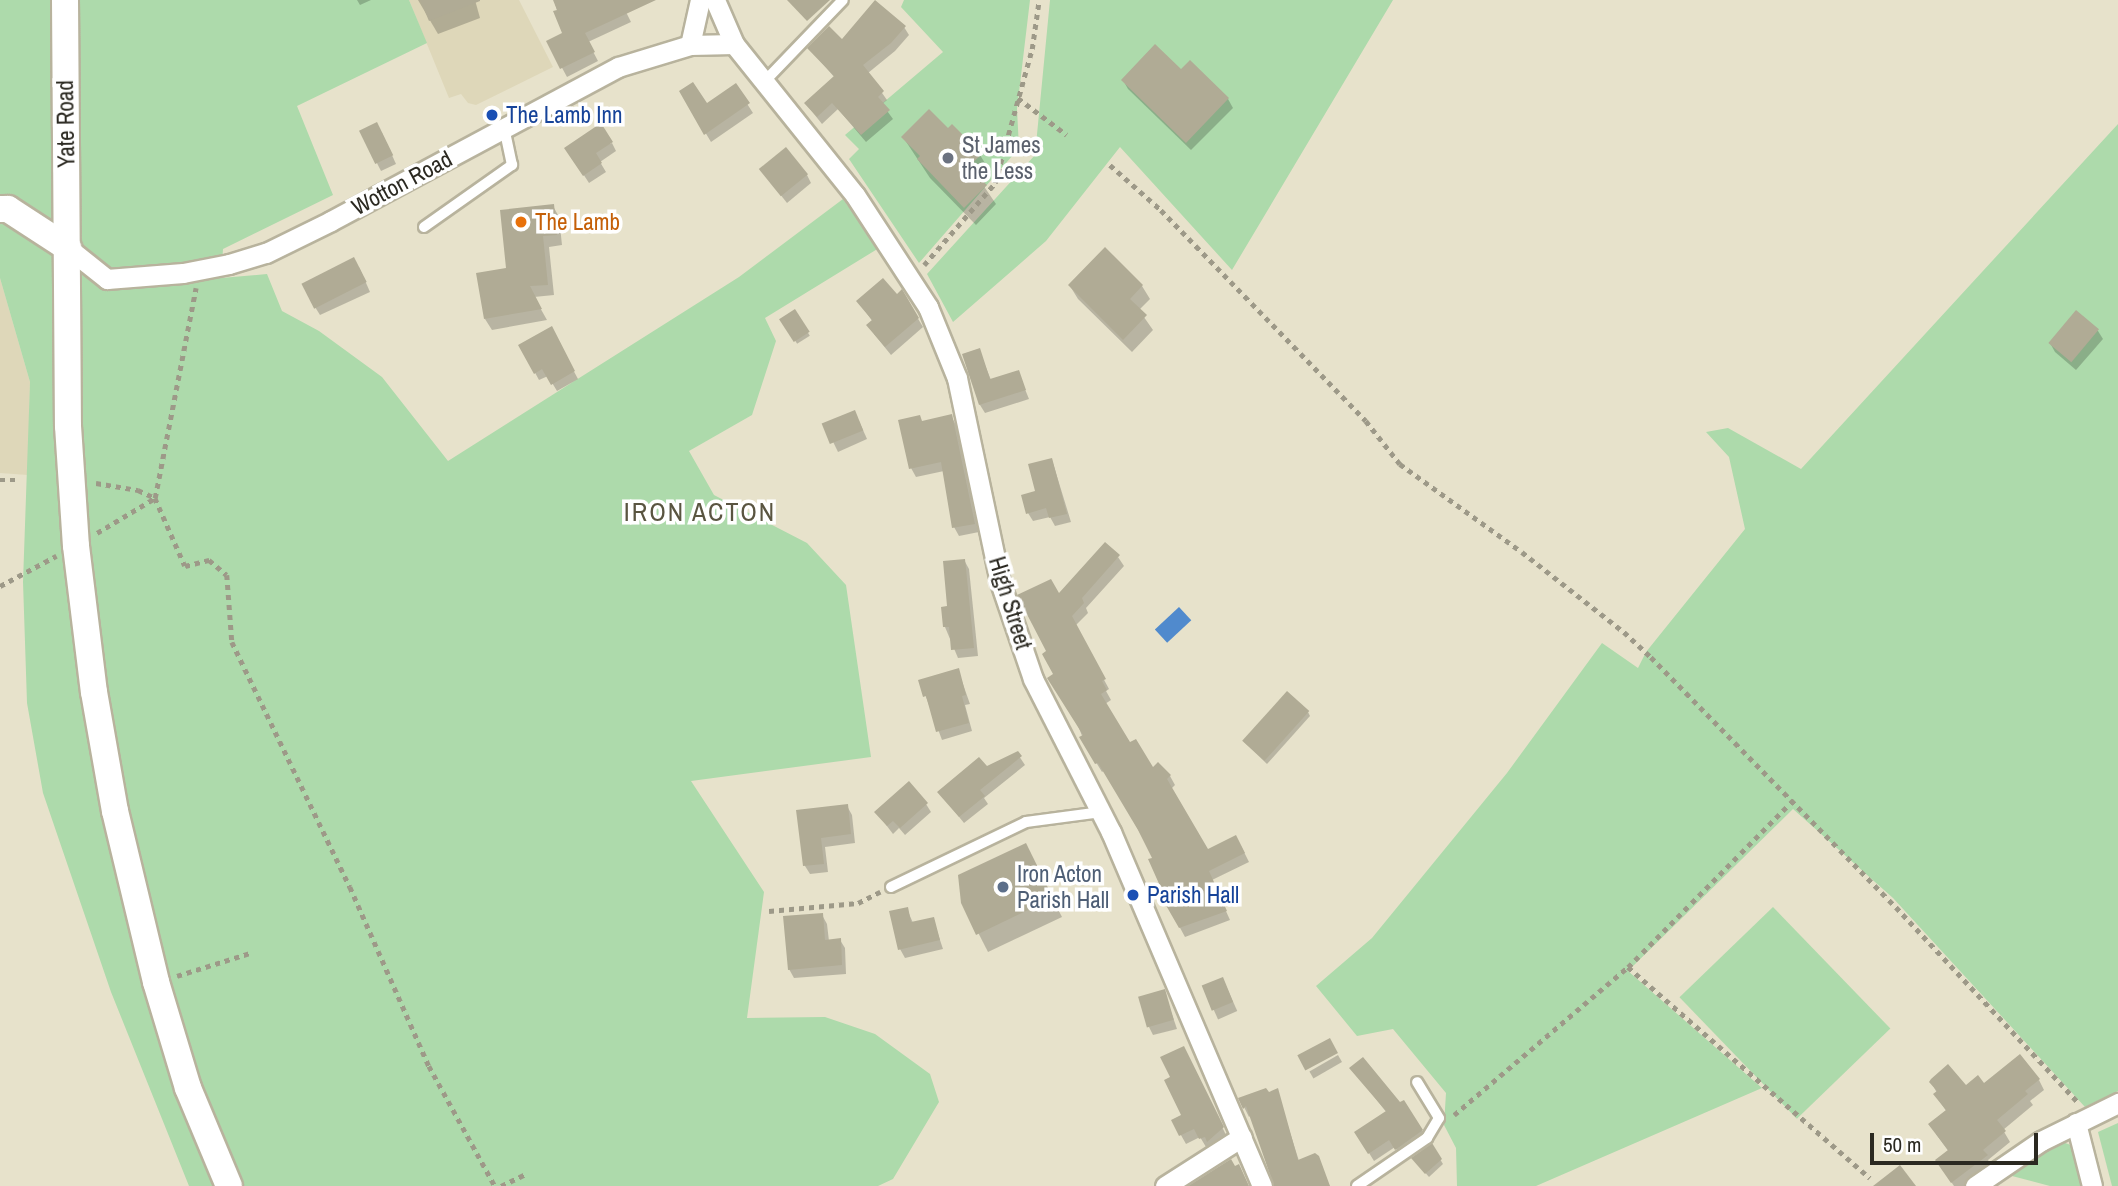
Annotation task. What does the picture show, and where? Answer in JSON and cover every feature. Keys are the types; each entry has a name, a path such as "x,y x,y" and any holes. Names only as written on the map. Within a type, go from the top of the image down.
{"main road":[{"name":"Yate Road","path":"65,0 68,426 76,546 94,692 115,811 156,982 188,1088 229,1186"},
{"path":"0,209 8,209 68,248"}],"street":[{"path":"690,45 700,0"},
{"name":"High Street","path":"715,0 734,44 855,195 928,307 957,378 1000,582 1029,667 1101,812 1262,1186"},
{"name":"Wotton Road","path":"68,248 107,279 200,270 229,264 277,247 618,67 690,45 734,44"},
{"path":"1975,1186 2041,1141 2118,1103"},
{"path":"2083,1119 2092,1186"},
{"path":"1166,1186 1242,1137"}],"lane":[{"path":"765,81 843,0"},
{"path":"424,227 512,165 504,127"},
{"path":"891,887 1026,822 1101,812"},
{"path":"1357,1186 1427,1138 1439,1118 1417,1082"}],"path":[{"path":"923,266 995,183 1032,50 1039,0"},
{"path":"1018,98 1067,135"},
{"path":"1110,165 1170,220 1366,421 1400,464 1522,552 1623,632 1793,800 2083,1119"},
{"path":"200,270 155,498 185,566 209,559 227,575 232,642 350,887 429,1066 495,1186"},
{"path":"71,479 138,490 155,498"},
{"path":"0,480 15,480"},
{"path":"0,586 76,546 155,498"},
{"path":"1427,1138 1628,967 1793,800"},
{"path":"769,911 858,903 891,887"},
{"path":"156,982 250,953"},
{"path":"1628,967 1870,1178"},
{"path":"501,1186 526,1174"}],"shaded area":[{"path":"409,0 519,0 553,67 476,105 468,103 461,94 449,98"},
{"path":"0,278 30,382 28,475 0,473"}],"green space":[{"path":"0,0 409,0 427,43 297,106 333,195 223,249 221,278 267,274 282,311 319,331 382,377 448,461 739,277 843,199 879,248 765,318 776,341 752,415 689,451 714,495 807,543 846,585 871,757 691,781 764,892 747,1018 825,1017 875,1034 930,1074 939,1102 893,1179 878,1186 189,1186 111,992 43,793 27,703 23,582 30,382 0,278"},
{"path":"904,0 1030,0 1017,109 1019,148 919,263 849,159 859,149 845,135 943,52 901,7"},
{"path":"1050,0 1393,0 1232,270 1120,147 1046,241 953,322 927,274 1035,155"},
{"path":"2118,124 2118,1091 2085,1107 1893,898 1793,809 1628,971 1762,1088 1536,1186 1457,1186 1456,1148 1444,1125 1446,1093 1393,1029 1357,1036 1316,986 1372,938 1507,773 1602,643 1638,668 1646,652 1745,529 1729,457 1706,432 1728,428 1801,469"},
{"path":"1773,907 1890,1029 1797,1119 1679,997"},
{"path":"2118,1123 2118,1186 2112,1186 2098,1132"},
{"path":"2060,1141 2076,1147 2083,1186 2050,1186 2012,1176 2010,1172"}],"water":[{"path":"1179,607 1191,620 1167,643 1155,630"}],"building":[{"path":"420,0 480,0 480,1 429,21"},
{"path":"553,0 656,0 585,33 595,52 560,69 546,41 562,33 553,11 557,10"},
{"path":"787,0 830,0 807,21"},
{"path":"875,0 906,26 891,43 863,65 884,91 878,97 890,110 861,135 832,103 817,117 804,103 834,76 807,48 829,26 842,39"},
{"path":"1155,44 1181,69 1190,60 1229,98 1186,143 1121,80"},
{"path":"693,82 707,103 736,83 750,103 704,135 679,91"},
{"name":"St James the Less","path":"929,109 948,128 952,124 982,154 968,167 987,185 964,208 917,159 920,156 901,137"},
{"path":"377,122 393,155 375,164 359,131"},
{"path":"601,123 613,142 596,153 602,163 583,176 564,148"},
{"path":"786,147 808,174 781,196 759,169"},
{"path":"554,204 557,235 543,236 548,285 530,286 542,309 484,319 476,273 506,268 500,210"},
{"path":"1105,247 1143,285 1130,299 1147,315 1123,340 1068,285"},
{"path":"354,257 367,282 314,309 301,284"},
{"path":"883,278 897,294 902,289 919,318 885,347 866,325 872,320 856,301"},
{"path":"795,309 810,332 794,342 779,319"},
{"path":"2076,310 2099,329 2071,362 2048,343"},
{"path":"552,326 575,371 551,385 542,369 534,374 518,345"},
{"path":"980,348 990,379 1019,370 1026,390 979,405 962,354"},
{"path":"855,410 863,430 830,444 822,423"},
{"path":"952,414 975,524 952,528 941,462 909,469 898,420 920,415 922,421"},
{"path":"1052,458 1067,514 1049,518 1046,508 1026,514 1021,495 1035,491 1028,464"},
{"path":"1105,542 1120,555 1082,598 1084,603 1072,616 1106,679 1102,681 1107,690 1101,694 1130,742 1136,739 1153,767 1158,762 1171,775 1167,779 1208,849 1236,835 1245,853 1209,871 1227,911 1179,928 1156,888 1160,886 1148,859 1152,858 1138,830 1098,763 1095,764 1079,737 1083,735 1047,678 1053,674 1042,654 1046,651 1017,595 1051,579 1059,593"},
{"path":"965,559 974,648 951,650 949,627 943,627 941,607 947,606 943,561"},
{"path":"959,668 969,723 936,732 926,696 923,697 918,680"},
{"path":"1287,691 1309,711 1264,761 1242,741"},
{"path":"1018,751 1022,756 980,790 985,796 959,817 937,792 979,757 987,766"},
{"path":"909,781 928,803 900,828 893,821 887,826 874,812"},
{"path":"848,804 851,834 821,838 824,864 803,866 796,810"},
{"name":"Iron Acton Parish Hall","path":"1026,843 1053,898 976,935 961,903 958,875"},
{"path":"908,907 911,922 934,917 940,940 898,950 889,911"},
{"path":"823,913 825,940 841,938 842,965 788,970 783,916"},
{"path":"1223,977 1233,1002 1212,1011 1202,986"},
{"path":"1165,989 1174,1020 1147,1027 1138,997"},
{"path":"1330,1038 1338,1053 1305,1070 1297,1055"},
{"path":"1184,1046 1224,1127 1207,1142 1205,1137 1199,1139 1194,1129 1179,1136 1171,1120 1181,1115 1164,1080 1170,1077 1160,1057"},
{"path":"2020,1054 2040,1079 2025,1091 2028,1094 1997,1120 2006,1131 1983,1150 1988,1155 1951,1183 1935,1160 1948,1150 1928,1124 1946,1110 1933,1094 1937,1091 1929,1082 1948,1064 1966,1085 1978,1075 1984,1083"},
{"path":"1363,1057 1400,1102 1404,1100 1423,1130 1395,1150 1389,1140 1368,1154 1354,1132 1386,1111 1349,1068"},
{"path":"1266,1088 1269,1092 1278,1088 1298,1160 1315,1153 1319,1156 1330,1186 1274,1186 1246,1106 1243,1109 1238,1098"},
{"path":"1432,1143 1442,1159 1425,1174 1411,1158"},
{"path":"1231,1159 1235,1166 1239,1164 1249,1186 1188,1186"},
{"path":"1900,1165 1916,1186 1873,1186"}],"place":[{"name":"The Lamb Inn","path":"492,115"},
{"name":"St James the Less","path":"948,158"},
{"name":"The Lamb","path":"521,222"},
{"name":"Iron Acton Parish Hall","path":"1003,887"},
{"name":"Parish Hall","path":"1133,895"}],"district":[{"name":"IRON ACTON","path":"700,512"}]}
